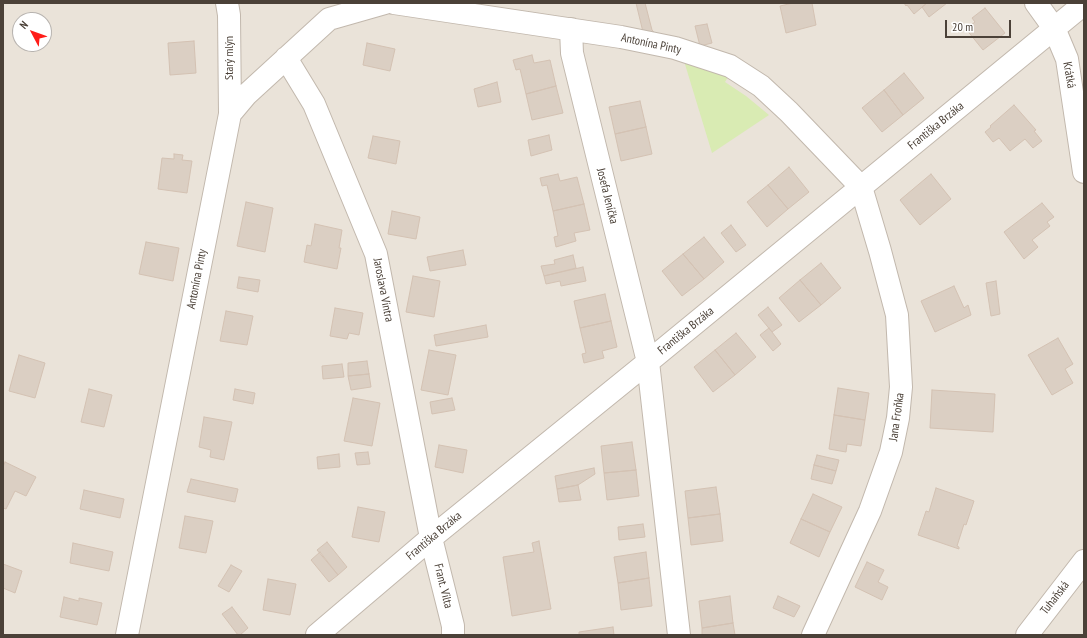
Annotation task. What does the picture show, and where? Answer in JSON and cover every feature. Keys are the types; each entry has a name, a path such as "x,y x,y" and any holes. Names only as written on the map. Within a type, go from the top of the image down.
{"street":[{"name":"Starý mlýn","path":"227,3 229,15 230,114"},
{"name":"Antonína Pinty","path":"128,635 230,114 246,95 329,19 385,3"},
{"name":"Antonína Pinty","path":"394,3 621,37 676,48 730,66 761,86 789,112 861,187"},
{"path":"1036,3 1054,28"},
{"name":"Františka Brzáka","path":"317,635 431,538 1084,4"},
{"name":"Krátká","path":"1054,28 1067,59 1084,172"},
{"name":"Josefa Jeníčka","path":"570,29 572,53 648,362"},
{"name":"Jaroslava Vintra","path":"286,58 314,104 376,254 431,538"},
{"name":"Jana Froňka","path":"813,635 870,511 891,452 898,418 901,387 897,315 861,187"},
{"path":"648,362 679,635"},
{"name":"Frant. Vilta","path":"431,538 453,626 453,635"},
{"name":"Tuhaňská","path":"1027,635 1084,561"}],"shaded area":[{"path":"3,3 1084,3 1084,635 3,635"}],"green space":[{"path":"684,61 728,77 725,82 746,96 769,115 712,153"}],"building":[{"path":"636,3 645,3 652,30 657,35 643,32"},
{"path":"793,3 812,3 816,25 786,33 780,6"},
{"path":"904,3 927,3 914,14"},
{"path":"927,3 947,3 929,17 922,7"},
{"path":"985,8 1005,33 983,50 966,29 975,22 972,18"},
{"path":"707,24 712,43 700,46 695,26"},
{"path":"194,41 196,73 170,75 168,43"},
{"path":"367,43 395,49 390,71 363,65"},
{"path":"532,55 534,63 550,60 556,86 526,94 520,69 516,70 513,60"},
{"path":"904,73 924,98 903,115 884,90"},
{"path":"497,82 501,102 478,107 474,89"},
{"path":"556,86 563,113 532,120 526,94"},
{"path":"884,90 903,115 882,132 862,108"},
{"path":"640,101 646,127 615,134 609,107"},
{"path":"1014,105 1036,130 1034,131 1042,141 1033,148 1025,139 1010,151 999,138 993,142 985,132"},
{"path":"646,127 652,154 621,161 615,134"},
{"path":"549,135 552,150 531,156 528,140"},
{"path":"373,136 400,141 396,164 368,158"},
{"path":"174,154 183,155 182,160 192,161 187,193 158,189 162,158 174,159"},
{"path":"789,167 809,192 788,209 768,185"},
{"path":"558,174 560,181 577,177 584,204 553,211 547,185 542,186 540,178"},
{"path":"931,174 951,199 920,225 900,200"},
{"path":"768,185 788,209 767,227 747,202"},
{"path":"246,202 273,208 265,252 237,246"},
{"path":"1042,203 1054,217 1047,222 1050,226 1032,240 1038,247 1024,259 1004,232"},
{"path":"584,204 590,230 574,233 576,241 556,247 554,237 558,236 553,211"},
{"path":"392,211 420,217 416,239 388,234"},
{"path":"315,224 342,230 339,248 341,248 337,269 304,262 307,245 311,246"},
{"path":"731,225 746,245 736,252 721,233"},
{"path":"704,237 724,262 704,279 683,254"},
{"path":"146,242 179,248 173,281 139,274"},
{"path":"463,250 466,265 430,271 427,257"},
{"path":"683,254 704,279 682,296 662,271"},
{"path":"573,255 576,268 544,276 541,266 555,264 554,260"},
{"path":"821,263 841,288 821,305 800,280"},
{"path":"583,267 586,281 561,286 560,281 546,284 544,276"},
{"path":"413,276 440,281 434,317 406,312"},
{"path":"239,277 260,280 258,292 237,288"},
{"path":"800,280 821,305 799,322 779,298"},
{"path":"996,281 1000,314 991,316 986,283"},
{"path":"954,286 964,308 968,305 971,315 935,332 921,301"},
{"path":"605,294 611,321 580,328 574,301"},
{"path":"768,307 782,325 772,332 758,315"},
{"path":"335,308 363,313 359,335 349,333 347,339 330,336"},
{"path":"226,311 253,316 247,345 220,341"},
{"path":"611,321 617,347 602,351 604,358 584,363 582,354 586,353 580,328"},
{"path":"486,325 488,337 436,346 434,335"},
{"path":"769,328 781,344 773,351 760,335"},
{"path":"736,333 756,357 735,375 715,350"},
{"path":"1058,338 1073,364 1065,369 1073,383 1052,395 1028,355"},
{"path":"429,350 456,355 448,395 421,390"},
{"path":"715,350 735,375 713,392 694,367"},
{"path":"19,355 45,363 35,398 9,391"},
{"path":"367,361 369,374 348,376 348,363"},
{"path":"342,364 344,377 323,379 322,366"},
{"path":"369,374 371,387 351,390 348,376"},
{"path":"838,388 869,393 865,420 834,415"},
{"path":"89,389 112,395 104,427 81,422"},
{"path":"235,389 255,393 253,404 233,400"},
{"path":"932,390 995,394 993,432 930,428"},
{"path":"353,398 380,403 372,446 344,441"},
{"path":"452,398 455,410 432,414 430,402"},
{"path":"834,415 865,420 861,446 847,444 846,452 829,449"},
{"path":"204,417 232,422 224,460 210,457 211,450 199,447"},
{"path":"632,442 636,470 604,473 601,446"},
{"path":"439,445 467,450 463,473 435,467"},
{"path":"368,452 370,464 357,465 355,453"},
{"path":"339,454 340,467 318,469 317,457"},
{"path":"817,455 839,460 836,471 814,465"},
{"path":"5,462 36,477 26,496 15,491 6,509 3,508 3,467"},
{"path":"814,465 836,471 832,484 811,479"},
{"path":"594,468 595,474 578,485 557,489 555,476"},
{"path":"636,470 639,496 607,500 604,473"},
{"path":"191,479 238,489 235,502 187,492"},
{"path":"578,485 581,500 559,502 557,489"},
{"path":"716,487 720,514 688,518 685,491"},
{"path":"936,488 974,501 966,525 964,524 957,546 959,549 918,535 926,511 929,512"},
{"path":"84,490 124,499 120,518 80,509"},
{"path":"813,494 842,507 830,532 801,519"},
{"path":"358,507 385,512 379,542 352,537"},
{"path":"720,514 723,541 691,545 688,518"},
{"path":"185,516 213,521 206,553 179,548"},
{"path":"801,519 830,532 819,557 790,543"},
{"path":"643,524 645,537 619,540 618,527"},
{"path":"539,541 551,609 512,616 503,557 534,552 532,543"},
{"path":"327,542 347,567 338,575 317,550"},
{"path":"73,543 113,552 109,571 70,563"},
{"path":"320,552 338,575 329,582 311,560"},
{"path":"646,552 649,578 618,583 614,557"},
{"path":"867,562 884,570 878,582 888,587 882,600 855,587"},
{"path":"3,564 22,571 15,593 3,588"},
{"path":"231,565 242,571 229,592 218,586"},
{"path":"649,578 652,606 621,610 618,583"},
{"path":"268,579 296,584 290,615 263,610"},
{"path":"730,596 733,623 702,628 699,601"},
{"path":"778,596 800,606 794,617 773,608"},
{"path":"64,597 79,601 79,598 102,603 97,625 60,617"},
{"path":"232,607 248,628 240,635 238,635 222,614"},
{"path":"733,623 735,635 702,635 702,628"},
{"path":"613,627 614,635 579,635 579,632"}]}
